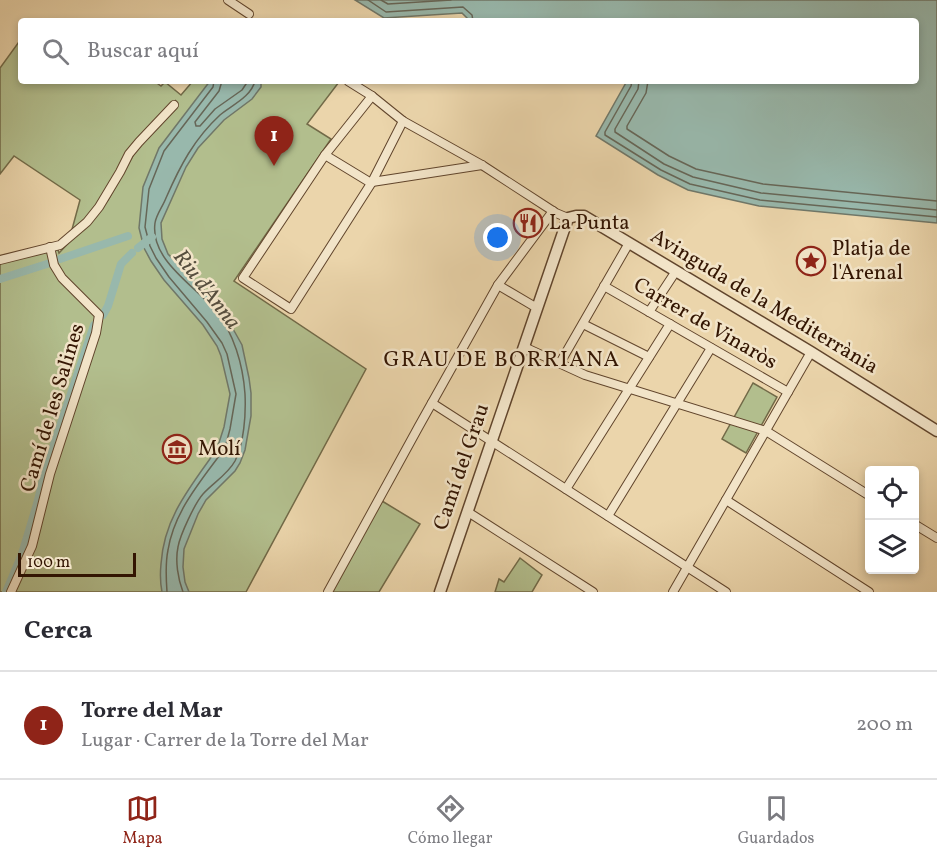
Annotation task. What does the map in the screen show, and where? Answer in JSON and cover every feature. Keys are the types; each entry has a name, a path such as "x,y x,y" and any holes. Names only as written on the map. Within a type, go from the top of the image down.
{"street":[{"path":"228,0 249,14"},
{"path":"353,84 404,121 482,165 553,211 568,218"},
{"path":"372,96 325,154 243,278 291,309 372,183 404,121"},
{"path":"0,260 50,247 67,240 87,222 99,207 129,154 174,105"},
{"path":"325,154 372,183 482,165"},
{"path":"328,592 498,285 553,211"},
{"name":"Avinguda de la Mediterrània","path":"568,218 584,216 811,352 937,431"},
{"name":"Camí del Grau","path":"440,592 568,218"},
{"path":"560,363 628,243"},
{"name":"Camí de les Salines","path":"11,592 32,546 50,474 96,333 99,315 62,278 54,265 50,247"},
{"path":"649,312 676,271"},
{"path":"498,285 537,308"},
{"name":"Carrer de Vinaròs","path":"604,286 788,392"},
{"path":"583,324 649,357"},
{"path":"566,489 670,324"},
{"path":"524,347 585,375 766,431 865,493"},
{"path":"608,516 711,348"},
{"path":"673,592 811,352"},
{"path":"432,403 726,592"},
{"path":"726,500 870,592"},
{"path":"468,512 593,592"},
{"path":"919,527 937,538"}],"green space":[{"path":"18,43 18,84 158,84 161,86 167,84 181,95 190,84 337,84 307,124 331,139 234,281 366,369 246,592 0,592 0,261 57,247 59,253 108,200 138,147 161,122 176,100 130,147 98,207 71,233 80,200 14,156 0,174 0,68"},
{"path":"753,383 777,397 746,453 722,439"},
{"path":"382,501 420,524 379,592 332,592"},
{"path":"520,558 542,575 532,592 495,592 499,579 504,582"}],"water":[{"path":"355,0 937,0 937,223 759,206 688,190 658,175 596,136 625,84 919,84 919,18 467,18 462,13 384,18"},
{"path":"208,84 261,84 252,99 224,120 198,148 186,167 161,223 162,239 168,254 220,306 242,345 251,393 251,416 245,450 240,463 206,500 184,549 183,567 189,592 162,592 163,547 167,531 180,503 217,449 230,394 217,346 203,325 164,280 144,248 139,228 143,187 159,148"}],"waterway":[{"path":"60,259 128,236"},
{"path":"138,248 152,237"},
{"path":"103,315 121,264 132,253"},
{"path":"0,279 50,263"},
{"path":"6,592 22,554 46,468 94,325"}],"place":[{"name":"Torre del Mar","path":"274,166"},
{"name":"La Punta","path":"528,223"},
{"name":"Platja de l'Arenal","path":"811,261"},
{"name":"Molí","path":"177,449"}],"district":[{"name":"GRAU DE BORRIANA","path":"502,360"}],"water label":[{"name":"Riu d'Anna","path":"206,290"}]}
